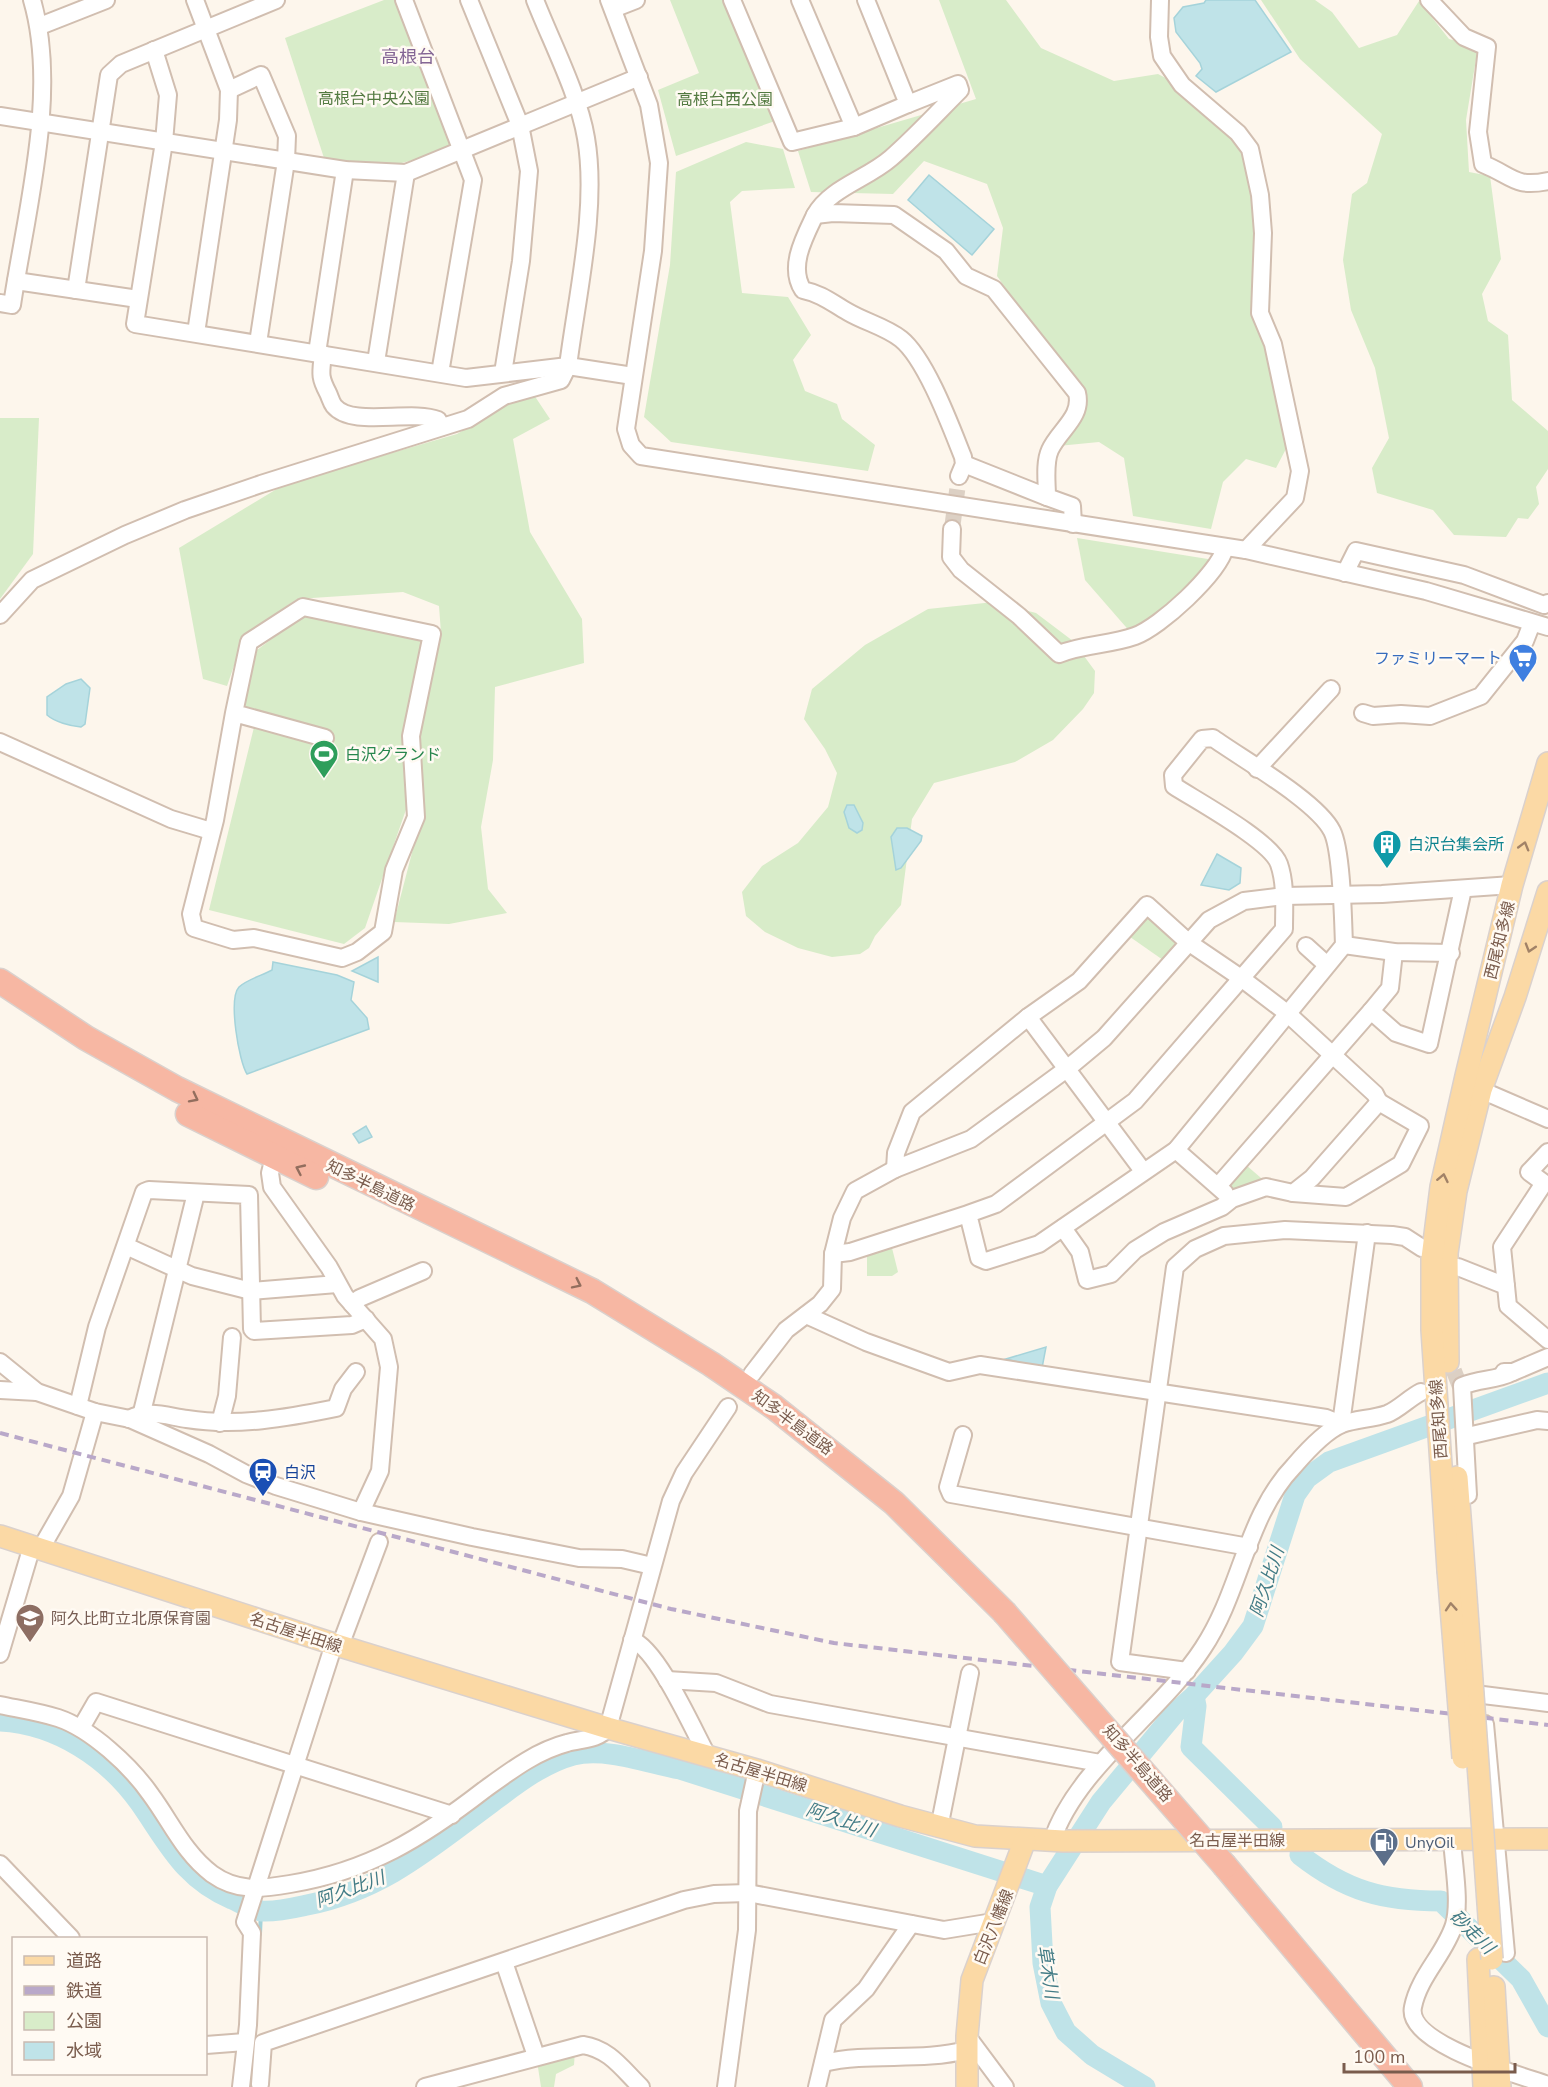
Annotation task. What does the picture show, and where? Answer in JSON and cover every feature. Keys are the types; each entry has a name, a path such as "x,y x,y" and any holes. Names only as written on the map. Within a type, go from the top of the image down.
{"highway":[{"name":"知多半島道路","path":"0,981 86,1038 177,1089 591,1291 711,1364 774,1407 886,1496 999,1618 1410,2087"},
{"name":"知多半島道路","path":"0,1001 78,1052 169,1104 584,1306 702,1377 765,1420 883,1515 999,1618"},
{"name":"知多半島道路","path":"1219,1871 1390,2087"}],"main road":[{"name":"西尾知多線","path":"1484,2087 1494,2072 1492,1957 1432,1330 1432,1258 1441,1187 1512,885 1548,763"},
{"name":"西尾知多線","path":"1439,1398 1446,1327 1447,1252 1456,1191 1481,1090 1515,997 1548,892"},
{"name":"名古屋半田線","path":"0,1536 337,1645 608,1728 707,1755 754,1783 975,1836 1058,1841 1548,1839"},
{"name":"白沢八幡線","path":"967,2087 967,2043 972,1980 1025,1840"}],"street":[{"path":"0,303 12,305 41,123 40,26 32,0"},
{"path":"40,26 105,0"},
{"path":"195,0 229,90 228,120 196,333"},
{"path":"404,0 473,180 440,373"},
{"path":"469,0 520,125 529,171 521,261 503,373"},
{"path":"0,615 33,580 125,535 250,488 468,419 504,396 561,380 568,366 590,192 586,136 576,103 535,0"},
{"path":"636,0 611,5 649,105 659,164 653,251 626,429 628,439 641,456 1073,525 1246,550 1426,591 1540,625 1481,696 1473,701 1425,716 1401,714 1373,716 1363,713"},
{"path":"732,0 792,142 854,127 958,84 960,90 891,158 865,178 824,201 800,246 797,282 803,290 828,298 847,311 899,337 909,346 946,414 962,470 1072,506 1073,525"},
{"path":"800,0 854,127"},
{"path":"866,0 908,104"},
{"path":"1160,0 1159,37 1162,56 1182,85 1238,133 1250,149 1260,195 1263,233 1260,313 1272,344 1300,471 1295,498 1246,550"},
{"path":"1428,0 1464,38 1487,47 1478,132 1483,164 1518,183 1528,185 1548,181"},
{"path":"76,290 109,75 121,64 270,1"},
{"path":"154,50 168,95 164,142 135,324 466,378 568,366 633,376"},
{"path":"229,90 261,75 287,136 286,161 258,343"},
{"path":"0,116 345,170 406,173 639,77"},
{"path":"345,170 320,353 320,380 334,406 348,414 433,418 438,420 441,427"},
{"path":"376,362 406,173"},
{"path":"815,215 833,213 894,215 945,251 966,276 994,289 1022,321 1049,360 1077,393 1079,399 1075,415 1048,452 1047,497"},
{"path":"16,281 138,299"},
{"path":"952,529 950,550 955,564 1019,616 1059,654 1134,636 1153,626 1171,613 1211,573 1223,557 1225,548"},
{"path":"1345,573 1356,551 1464,575 1544,605 1548,603"},
{"path":"303,606 432,634 411,736 416,817 394,870 383,932 369,944 342,958 254,938 233,940 200,932 194,928 191,914 211,831 249,642 303,606"},
{"path":"1257,769 1331,689"},
{"path":"234,713 325,738"},
{"path":"833,1254 850,1252 996,1204 1135,1101 1284,929 1284,896 1279,863 1269,849 1174,786 1173,775 1202,739 1213,738 1312,807 1326,821 1333,833 1341,894 1344,945 1176,1150 1039,1244 986,1261 979,1258 968,1214"},
{"path":"0,742 171,819 211,831"},
{"path":"752,1374 786,1330 832,1289 833,1254 842,1218 855,1191 895,1169 965,1143 1068,1068 1104,1038 1209,920 1244,901 1284,896 1512,885"},
{"path":"1371,1011 1396,1033 1430,1044 1463,889"},
{"path":"895,1169 896,1153 912,1112 1028,1017 1079,981 1147,905 1188,942 1287,1013 1375,1094 1379,1102 1420,1125 1401,1164 1346,1197 1293,1193 1266,1187 1232,1199 1222,1208 1164,1232 1136,1250 1111,1274 1087,1280 1080,1252 1063,1228"},
{"path":"1344,945 1394,952 1451,953"},
{"path":"1306,946 1327,965"},
{"path":"1218,1186 1390,988 1394,952"},
{"path":"1028,1017 1143,1171"},
{"path":"1481,1090 1548,1119"},
{"path":"1293,1193 1312,1178 1379,1102"},
{"path":"1176,1150 1232,1199"},
{"path":"1548,1152 1529,1172 1544,1183 1502,1247 1508,1306 1548,1340"},
{"path":"272,1165 270,1173 272,1188 329,1267 337,1284 383,1339 389,1367 380,1472 361,1512"},
{"path":"78,1406 97,1327 144,1192 148,1190 249,1195 254,1331 352,1325 366,1319"},
{"path":"135,1416 178,1270 196,1193"},
{"path":"1187,1671 1120,1662 1141,1527 1175,1267 1195,1249 1224,1236 1274,1230 1367,1233 1405,1237 1422,1248"},
{"path":"1341,1424 1367,1233"},
{"path":"126,1246 192,1276 251,1291 337,1284"},
{"path":"1458,1267 1472,1275 1506,1286"},
{"path":"352,1304 360,1298 423,1271"},
{"path":"806,1314 866,1342 949,1372 980,1365 1326,1418 1341,1424"},
{"path":"220,1423 227,1396 232,1337"},
{"path":"1058,1841 1057,1825 1100,1763 1187,1671 1210,1636 1265,1504 1285,1476 1311,1449 1341,1424 1389,1414 1439,1398 1480,1379 1500,1379 1548,1358"},
{"path":"0,1362 37,1392"},
{"path":"0,1390 37,1392 95,1412 220,1423 276,1419 336,1408 343,1389 356,1372"},
{"path":"1465,1376 1513,1372"},
{"path":"1439,1398 1468,1433 1484,1700 1548,1703"},
{"path":"0,1705 59,1718 81,1728 128,1767 141,1781 189,1852 200,1863 227,1882 256,1890 322,1880 368,1864 452,1815 508,1772 534,1757 564,1743 601,1736 608,1728 652,1566 677,1485 728,1407"},
{"path":"0,1654 0,1647 36,1548 71,1496 95,1412"},
{"path":"135,1416 246,1474 361,1512 579,1558 622,1559 652,1566"},
{"path":"1468,1433 1537,1420 1548,1421"},
{"path":"963,1435 948,1487 951,1494 1249,1546"},
{"path":"253,2085 245,2042 248,2025 252,1933 245,1923 246,1918 295,1765 337,1645 379,1542"},
{"path":"632,1640 643,1643 667,1680 707,1755"},
{"path":"939,1828 970,1673"},
{"path":"667,1680 716,1683 770,1704 1100,1763"},
{"path":"81,1728 96,1702 452,1815"},
{"path":"1485,1724 1496,1839 1492,1957"},
{"path":"726,2087 747,1929 754,1783"},
{"path":"1452,1838 1456,1906 1454,1925 1434,1960 1412,2008 1415,2022 1428,2036 1494,2072 1548,2085"},
{"path":"0,1864 70,1937"},
{"path":"253,2085 263,2043 684,1900 714,1894 748,1893 944,1930 993,1922"},
{"path":"817,2087 830,2027 838,2013 866,1989 911,1924"},
{"path":"504,1962 536,2056"},
{"path":"207,2045 245,2042"},
{"path":"823,2063 879,2056 940,2056 967,2043 978,2048 1000,2084 1005,2087"},
{"path":"425,2087 577,2045 591,2046 616,2061 641,2087"}],"green space":[{"name":"高根台中央公園","path":"384,0 407,0 461,141 417,159 386,167 324,158 285,38"},
{"name":"高根台西公園","path":"670,0 722,0 775,121 676,156 658,90 699,73"},
{"path":"939,0 1006,0 1041,48 1114,81 1158,74 1181,86 1233,137 1251,174 1259,232 1254,299 1288,445 1276,468 1246,459 1223,482 1211,529 1133,516 1124,458 1099,442 1058,446 1083,398 997,276 1003,228 987,184 924,161 893,194 811,192 798,151 976,99"},
{"path":"1261,0 1315,0 1332,12 1359,48 1397,35 1419,1 1449,39 1469,44 1477,53 1466,120 1469,172 1490,176 1501,259 1482,294 1488,321 1508,335 1512,400 1548,431 1548,469 1536,487 1539,504 1528,519 1518,518 1506,537 1454,535 1433,510 1377,493 1372,468 1389,438 1375,368 1351,310 1343,260 1352,194 1367,183 1382,134 1300,59"},
{"path":"746,142 783,149 795,188 742,191 730,202 742,293 788,297 811,335 793,360 805,391 837,404 842,419 875,445 868,471 671,442 644,417 670,265 676,172"},
{"path":"534,395 550,419 513,439 530,532 582,619 584,663 495,687 493,760 481,827 488,889 507,913 449,924 394,922 421,818 417,738 441,633 439,606 403,592 297,599 245,634 227,686 203,679 179,548 285,484 457,434 516,399"},
{"path":"0,418 39,418 33,554 0,599"},
{"path":"1077,538 1214,560 1176,601 1132,634 1085,580"},
{"path":"994,602 1036,613 1073,641 1095,671 1094,693 1083,709 1053,740 1015,762 934,783 912,819 901,905 875,936 869,948 860,954 832,957 798,948 765,932 746,916 742,892 762,866 798,843 828,807 837,773 825,749 804,719 812,689 865,645 928,609"},
{"name":"白沢グランド","path":"342,612 434,633 410,798 365,928 344,944 209,910 258,711 244,707 257,650 302,616"},
{"path":"1147,905 1179,940 1163,960 1123,932"},
{"path":"1246,1165 1261,1178 1262,1182 1237,1193 1225,1185"},
{"path":"890,1240 898,1272 892,1276 867,1276 867,1249"},
{"path":"575,2050 574,2065 556,2074 554,2087 541,2087 537,2061"}],"water":[{"path":"1206,0 1255,0 1291,52 1216,92 1196,76 1202,69 1200,63 1176,32 1174,18 1183,7 1204,3"},
{"path":"929,175 994,229 972,255 908,200"},
{"path":"81,679 90,688 85,724 81,727 68,725 47,715 47,697 66,684"},
{"path":"847,805 854,805 863,823 862,830 857,833 849,828 844,812"},
{"path":"897,828 907,828 922,836 921,841 901,868 896,870 891,837"},
{"path":"1217,854 1241,868 1240,883 1229,890 1201,885"},
{"path":"378,957 378,982 352,971"},
{"path":"273,962 337,975 354,982 351,1000 367,1018 369,1029 247,1074 236,1030 234,1004 236,994 242,984 272,970"},
{"path":"366,1126 372,1137 359,1143 353,1134"},
{"path":"1046,1347 1042,1368 1006,1359"}],"waterway":[{"name":"阿久比川","path":"1145,2087 1092,2055 1066,2032 1051,2003 1043,1963 1040,1907 1047,1886 1101,1802 1175,1713 1194,1696 1233,1653 1253,1626 1295,1495 1307,1478 1329,1462 1548,1383"},
{"name":"砂走川","path":"1194,1696 1196,1706 1191,1747 1272,1827"},
{"name":"阿久比川","path":"0,1721 21,1724 61,1736 97,1758 127,1787 189,1870 215,1891 250,1908 262,1911 290,1908 334,1898 383,1878 426,1851 530,1775 551,1763 586,1753 613,1754 680,1769 1047,1886"},
{"name":"砂走川","path":"1300,1855 1333,1877 1366,1892 1401,1899 1441,1901 1521,1979 1548,2027"},
{"path":"260,1934 261,1911"},
{"path":"249,2086 253,2049"}],"tunnel":[{"path":"952,529 959,476"},
{"path":"1427,1390 1465,1375"}],"railway":[{"path":"0,1433 671,1609 834,1643 1548,1725"}],"place":[{"name":"ファミリーマート","path":"1523,684"},
{"name":"白沢グランド","path":"324,780"},
{"name":"白沢台集会所","path":"1387,870"},
{"name":"白沢","path":"263,1498"},
{"name":"阿久比町立北原保育園","path":"30,1644"},
{"name":"UnyOil","path":"1384,1868"}],"district":[{"name":"高根台","path":"408,57"}],"water label":[{"name":"草木川","path":"1048,1972"}]}
